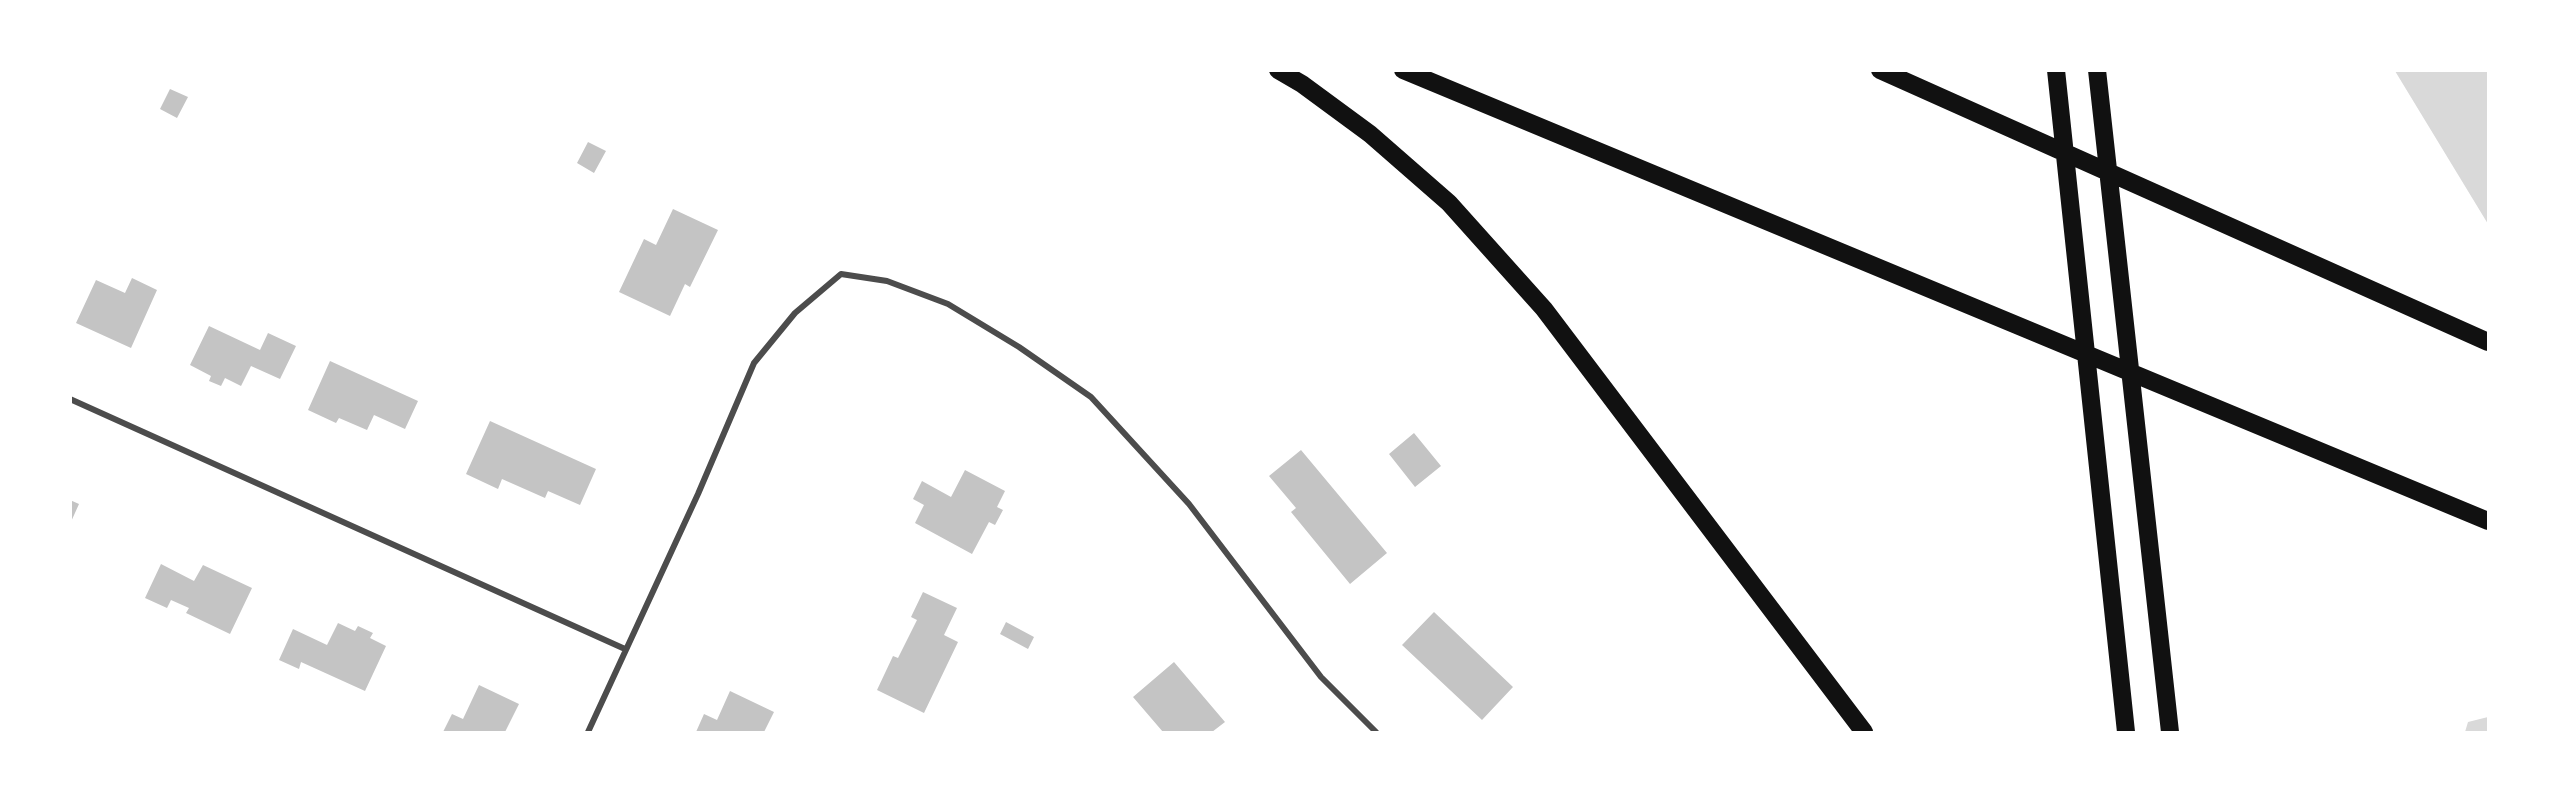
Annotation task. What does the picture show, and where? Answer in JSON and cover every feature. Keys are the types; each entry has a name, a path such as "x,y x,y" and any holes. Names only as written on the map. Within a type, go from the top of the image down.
{"highway":[{"path":"1278,70 1302,84 1370,134 1449,203 1544,309 1864,732"},
{"path":"1403,70 2488,521"},
{"path":"1880,70 2488,342"},
{"path":"1893,70 1925,90"},
{"path":"2056,70 2126,732"},
{"path":"2097,70 2170,732"}],"street":[{"path":"588,732 693,504 751,369 795,313 841,274 887,281 948,304 1019,347 1091,397 1190,504 1321,677 1376,732"},
{"path":"70,399 625,649"}],"shaded area":[{"path":"2395,71 2488,71 2488,224"},
{"path":"2488,717 2488,732 2465,732 2468,722"}],"building":[{"path":"170,89 188,97 177,118 160,109"},
{"path":"588,142 606,151 594,173 577,163"},
{"path":"673,209 718,230 690,287 685,284 670,316 619,292 644,239 656,245"},
{"path":"132,278 157,290 131,348 76,323 96,280 125,293"},
{"path":"209,326 260,350 268,333 296,346 280,379 251,366 241,386 225,378 221,386 209,381 211,376 190,365"},
{"path":"330,361 418,401 405,429 374,415 367,430 339,418 336,423 308,410"},
{"path":"490,421 596,469 580,505 548,491 545,498 502,479 498,489 466,474"},
{"path":"1414,433 1441,466 1415,487 1389,454"},
{"path":"1301,450 1387,553 1350,584 1291,512 1296,508 1269,476"},
{"path":"965,470 1005,491 997,507 1003,510 995,525 989,522 972,554 915,523 924,505 913,499 922,481 951,497"},
{"path":"70,500 79,504 70,524"},
{"path":"161,564 194,581 203,565 252,588 230,634 186,613 189,608 171,600 167,608 145,598"},
{"path":"923,592 957,608 944,635 958,642 924,713 877,690 893,656 898,658 917,620 911,617"},
{"path":"1434,612 1513,687 1482,720 1402,645"},
{"path":"1006,622 1034,637 1028,649 1000,634"},
{"path":"338,623 355,631 358,626 373,633 370,638 386,646 365,691 301,662 299,669 279,660 293,629 327,645"},
{"path":"1174,662 1225,722 1212,732 1163,732 1133,697"},
{"path":"479,685 519,704 505,732 443,732 452,714 463,719"},
{"path":"730,691 774,712 764,732 696,732 704,714 717,720"}]}
